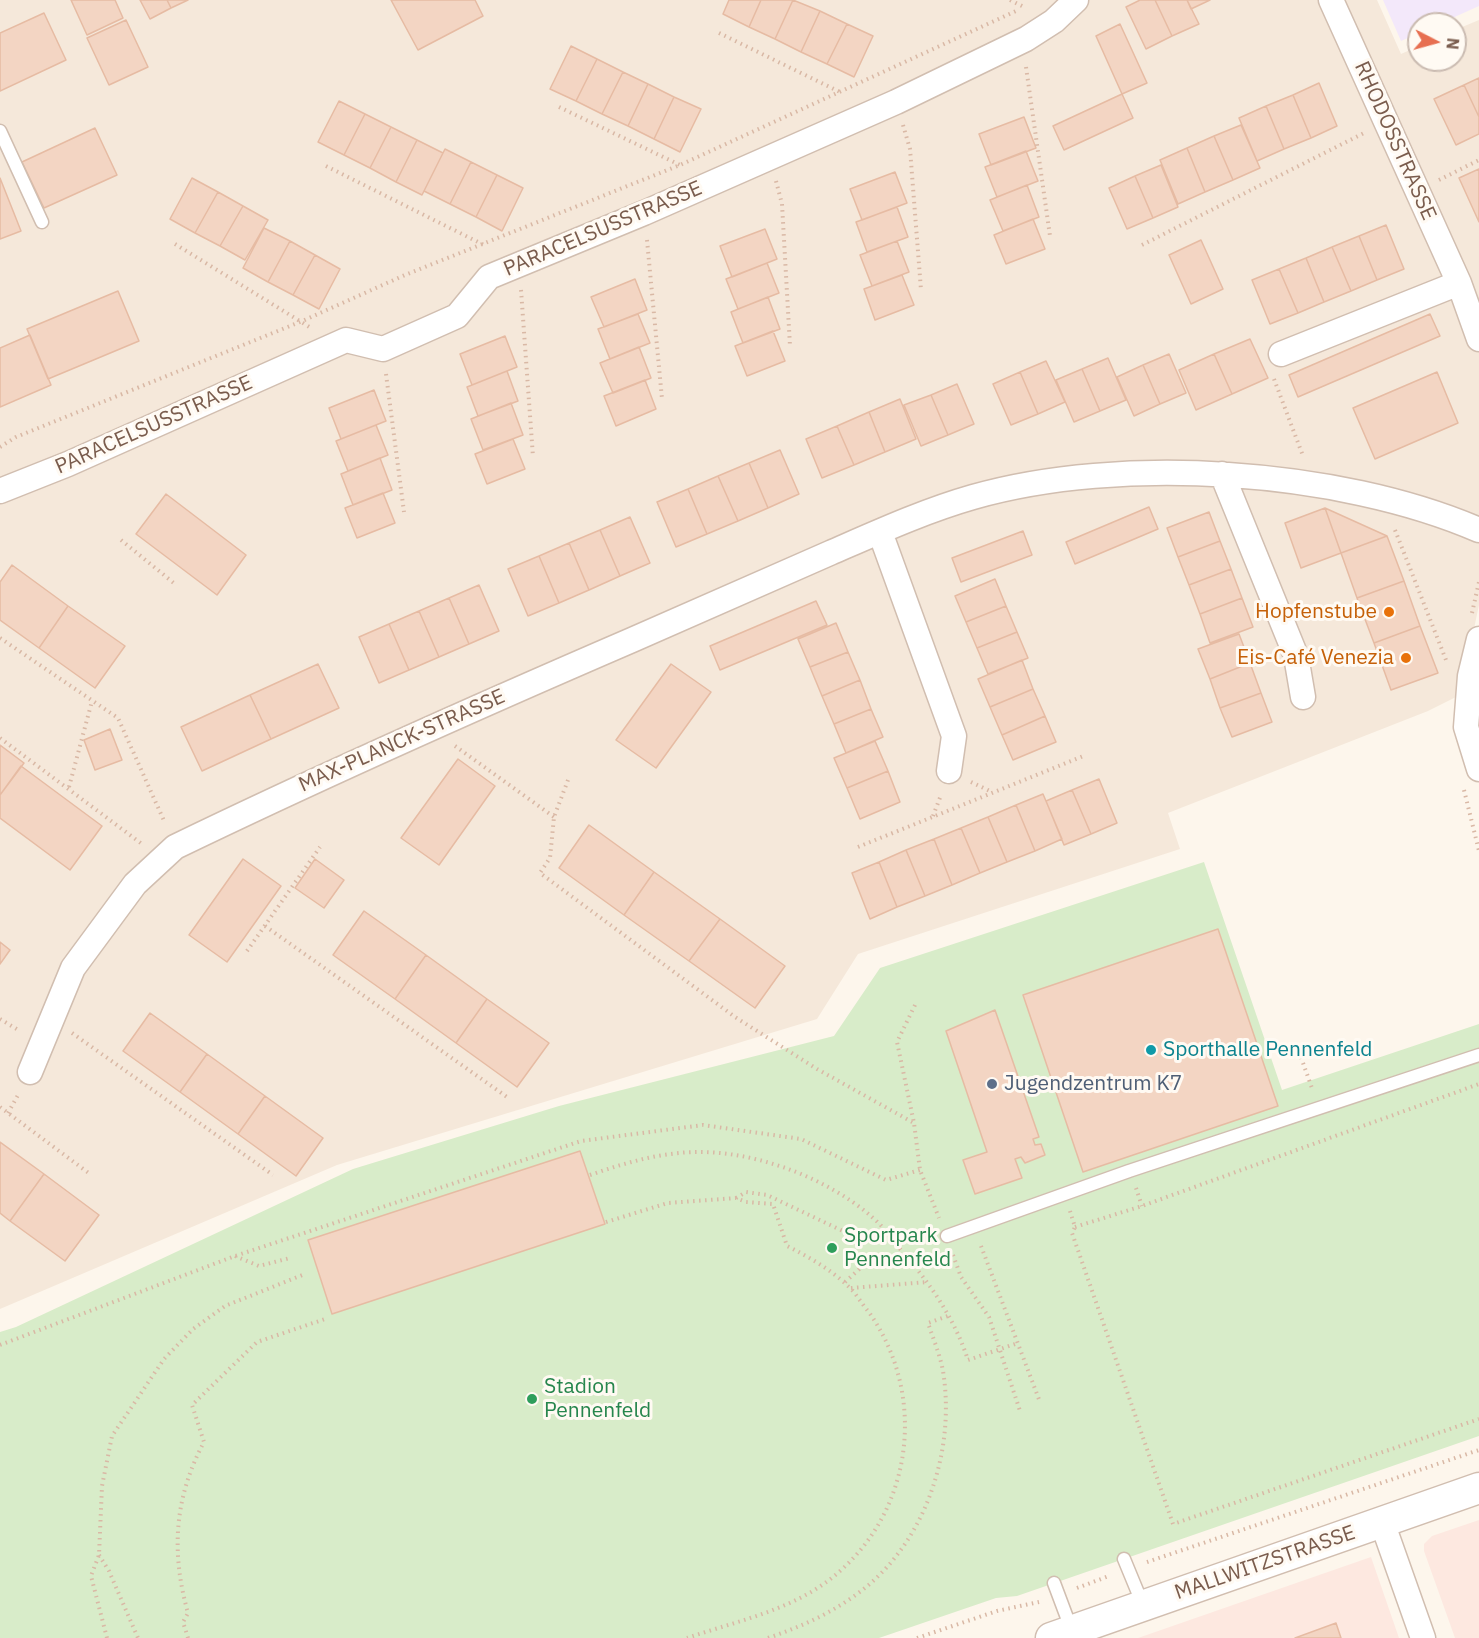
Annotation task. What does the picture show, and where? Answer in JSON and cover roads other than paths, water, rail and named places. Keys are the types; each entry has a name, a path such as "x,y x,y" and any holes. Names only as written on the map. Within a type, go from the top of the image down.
{"street":[{"name":"PARACELSUSSTRASSE","path":"0,491 346,340 383,349 457,316 489,277 644,213 885,106 1026,39 1054,21 1076,0"},
{"name":"RHODOSSTRASSE","path":"1331,0 1459,283 1479,339"},
{"path":"1281,354 1459,283"},
{"name":"MAX-PLANCK-STRASSE","path":"30,1072 73,968 135,884 169,853 432,728 880,532 973,497 1094,474 1222,474 1314,486 1382,499 1457,521 1479,530"},
{"path":"1222,474 1296,656 1303,697"},
{"path":"880,532 954,736 949,771"},
{"path":"1479,639 1470,676 1466,727 1479,769"},
{"name":"MALLWITZSTRASSE","path":"1061,1634 1479,1488"},
{"path":"1382,1522 1423,1638"}],"lane":[{"path":"0,130 42,222"},
{"path":"947,1236 1129,1171 1479,1055"},
{"path":"1126,1564 1143,1606"},
{"path":"1057,1589 1061,1634"}],"place":[{"name":"Hopfenstube","path":"1389,612"},
{"name":"Eis-Café Venezia","path":"1406,658"},
{"name":"Sporthalle Pennenfeld","path":"1151,1050"},
{"name":"Jugendzentrum K7","path":"992,1084"},
{"name":"Sportpark Pennenfeld","path":"832,1248"},
{"name":"Stadion Pennenfeld","path":"532,1399"}]}
